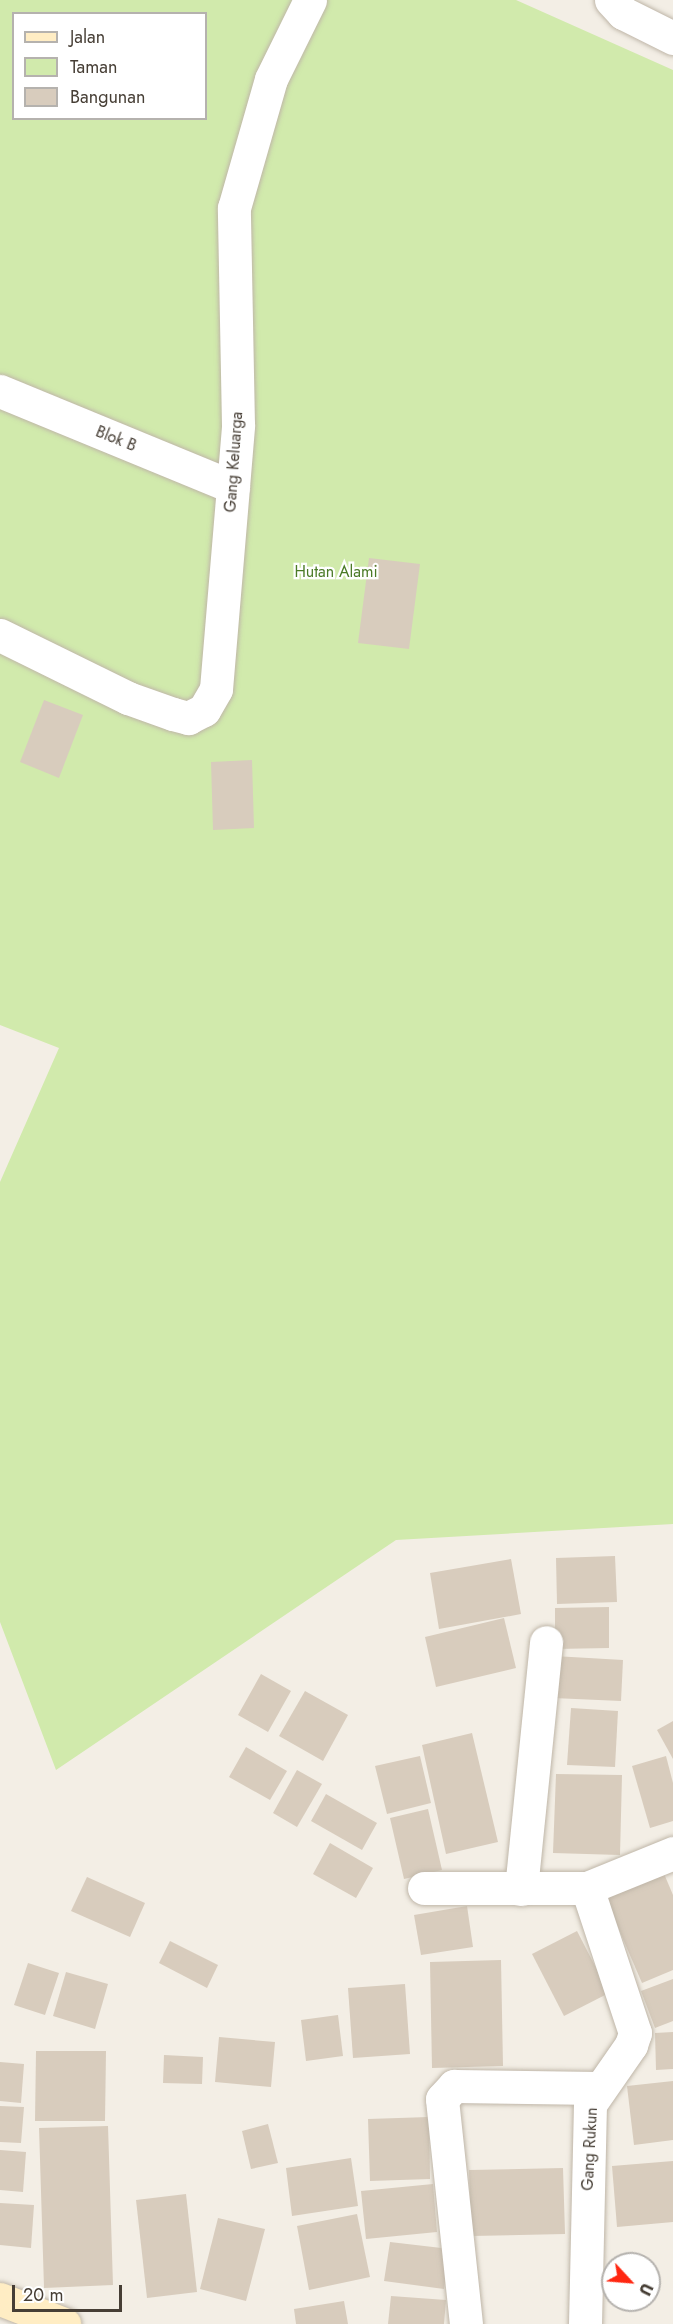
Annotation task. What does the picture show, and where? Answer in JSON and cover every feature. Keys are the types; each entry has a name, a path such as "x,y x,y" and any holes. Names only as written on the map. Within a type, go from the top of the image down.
{"street":[{"name":"Gang Keluarga","path":"0,635 128,698 188,718 204,710 216,688 238,425 234,208 271,79 310,0"},
{"path":"611,0 623,13 673,38"},
{"name":"Blok B","path":"0,391 233,487"},
{"path":"521,1889 546,1642"},
{"path":"424,1888 587,1888 673,1853"},
{"name":"Gang Rukun","path":"585,2324 588,2116 599,2088 631,2045 635,2033 587,1888"},
{"path":"466,2324 442,2098 454,2086 599,2088"},
{"path":"0,2299 64,2324"}],"green space":[{"name":"Hutan Alami","path":"0,0 516,0 673,70 673,1524 396,1540 56,1770 0,1622 0,1182 59,1048 0,1025"}],"building":[{"path":"369,558 420,564 409,649 358,643"},
{"path":"44,700 83,715 59,778 20,762"},
{"path":"252,760 254,828 213,830 211,762"},
{"path":"615,1556 617,1602 557,1604 556,1558"},
{"path":"511,1559 521,1614 439,1629 430,1573"},
{"path":"609,1607 609,1648 555,1649 555,1608"},
{"path":"504,1618 516,1668 436,1687 425,1637"},
{"path":"554,1656 623,1660 621,1701 553,1698"},
{"path":"261,1674 291,1691 268,1732 238,1715"},
{"path":"305,1691 348,1715 323,1761 279,1736"},
{"path":"571,1708 618,1711 615,1767 567,1765"},
{"path":"673,1721 673,1759 657,1730"},
{"path":"472,1733 498,1842 446,1854 422,1745"},
{"path":"246,1747 287,1771 270,1800 229,1777"},
{"path":"420,1756 431,1803 387,1814 375,1766"},
{"path":"666,1756 673,1783 673,1821 650,1828 632,1766"},
{"path":"297,1770 322,1784 297,1827 273,1813"},
{"path":"556,1774 622,1775 620,1855 553,1853"},
{"path":"326,1794 377,1823 362,1850 311,1821"},
{"path":"428,1809 442,1870 404,1879 390,1818"},
{"path":"330,1843 373,1868 356,1898 313,1874"},
{"path":"662,1869 673,1895 673,1970 642,1983 604,1895"},
{"path":"87,1877 145,1903 130,1937 71,1911"},
{"path":"467,1906 473,1947 421,1955 414,1915"},
{"path":"577,1931 609,1993 564,2016 532,1954"},
{"path":"170,1941 218,1965 207,1988 159,1963"},
{"path":"501,1960 503,2066 432,2068 430,1962"},
{"path":"28,1963 59,1973 45,2015 14,2005"},
{"path":"66,1972 108,1984 95,2029 53,2016"},
{"path":"673,1979 673,2021 655,2028 641,1991"},
{"path":"405,1984 410,2054 353,2058 348,1988"},
{"path":"338,2015 343,2056 306,2061 301,2020"},
{"path":"673,2032 673,2069 656,2070 655,2033"},
{"path":"219,2037 275,2042 271,2087 215,2082"},
{"path":"36,2051 106,2051 105,2121 35,2121"},
{"path":"164,2055 203,2057 202,2084 163,2083"},
{"path":"0,2062 24,2064 21,2103 0,2101"},
{"path":"673,2081 673,2140 634,2145 627,2086"},
{"path":"0,2106 24,2107 21,2143 0,2142"},
{"path":"429,2117 430,2179 370,2181 368,2119"},
{"path":"268,2124 278,2163 251,2169 242,2131"},
{"path":"108,2126 113,2285 44,2288 39,2128"},
{"path":"0,2150 26,2152 23,2192 0,2190"},
{"path":"351,2158 358,2206 292,2216 286,2168"},
{"path":"673,2161 673,2222 617,2227 612,2166"},
{"path":"563,2168 565,2234 471,2236 469,2170"},
{"path":"433,2184 437,2232 366,2239 361,2191"},
{"path":"186,2194 197,2292 147,2298 136,2200"},
{"path":"0,2203 34,2205 31,2248 0,2245"},
{"path":"357,2214 370,2277 309,2290 297,2226"},
{"path":"218,2218 265,2229 246,2301 200,2289"},
{"path":"390,2242 450,2249 444,2289 384,2281"},
{"path":"391,2296 446,2300 444,2324 388,2324"},
{"path":"344,2301 348,2324 296,2324 294,2309"}]}
